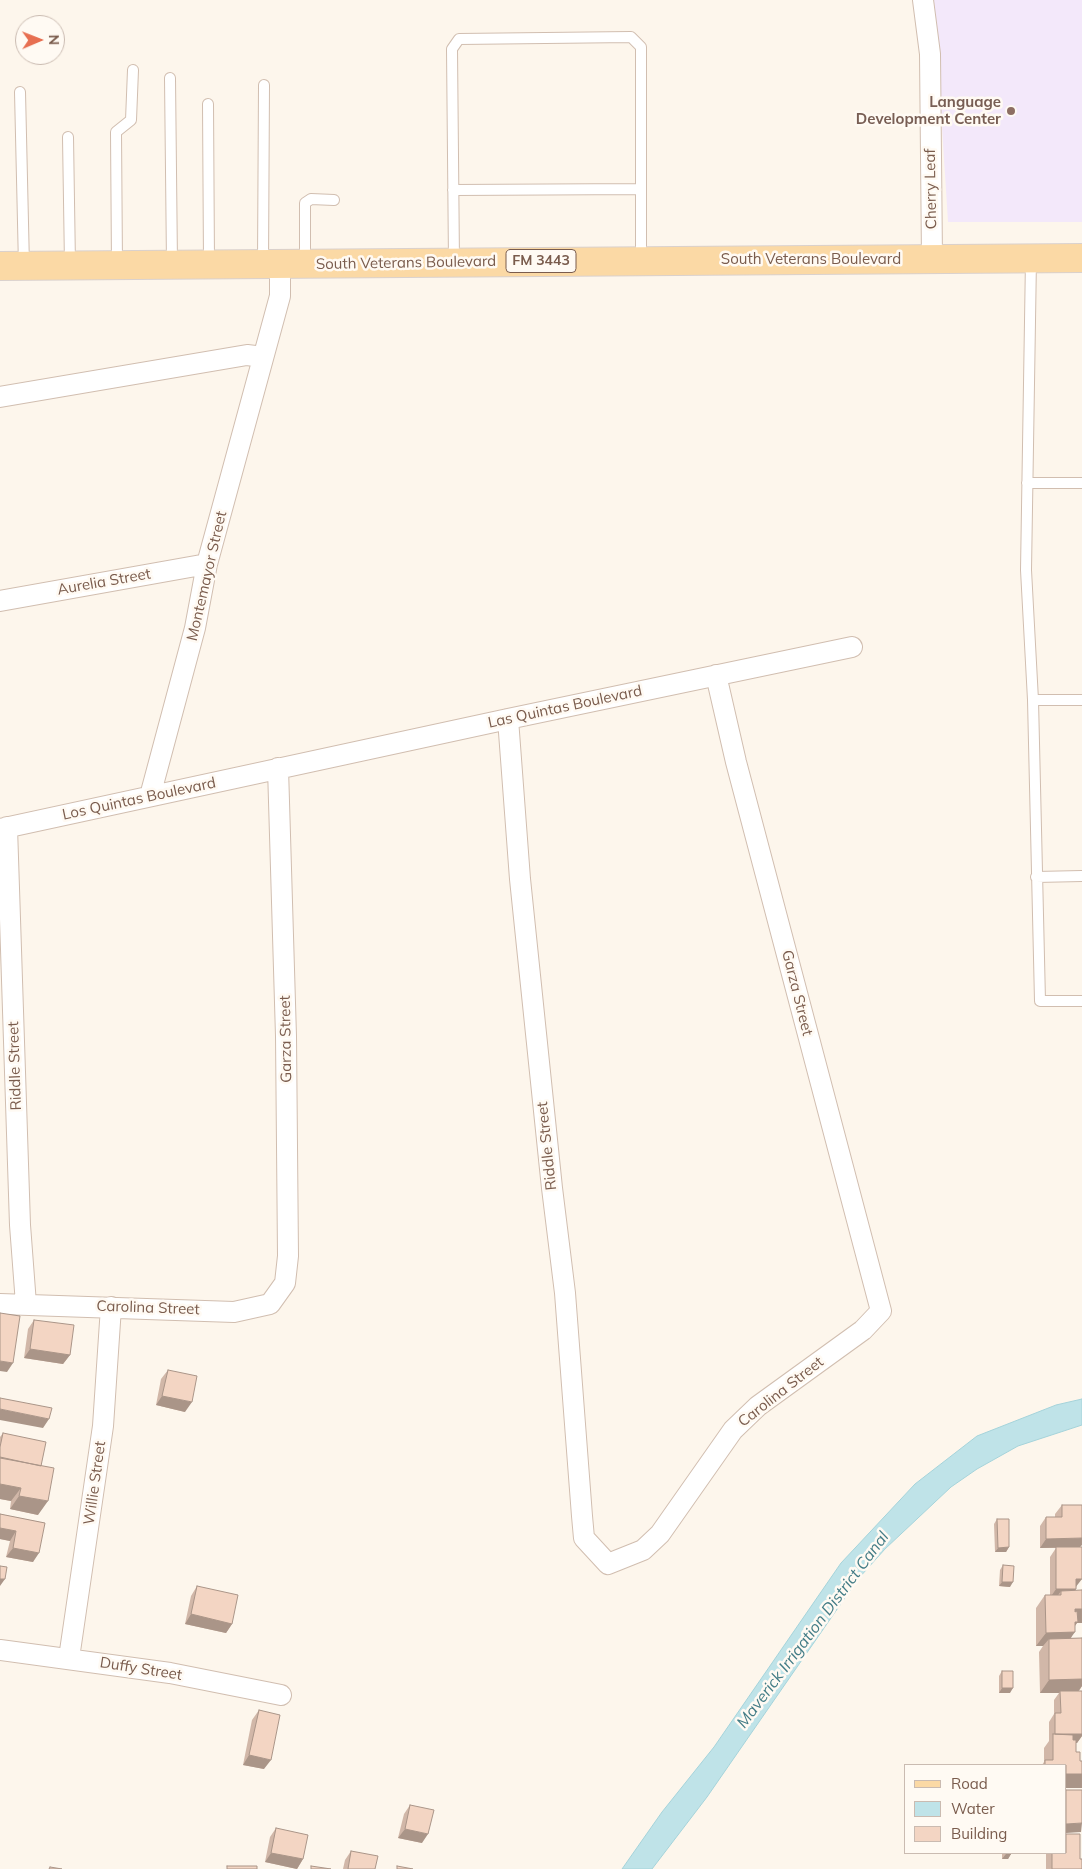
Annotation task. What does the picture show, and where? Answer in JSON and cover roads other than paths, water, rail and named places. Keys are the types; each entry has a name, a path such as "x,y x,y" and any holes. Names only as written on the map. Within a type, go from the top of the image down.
{"main road":[{"name":"South Veterans Boulevard","path":"12,266 1082,258"}],"street":[{"name":"Cherry Leaf","path":"924,0 930,54 932,259"},
{"name":"Montemayor Street","path":"150,796 195,628 208,564 263,357 271,334 280,296 282,264"},
{"path":"0,397 248,355 263,357"},
{"name":"Aurelia Street","path":"0,601 208,564"},
{"name":"Las Quintas Boulevard","path":"278,768 852,647"},
{"name":"Garza Street","path":"716,675 736,762 881,1310"},
{"name":"Riddle Street","path":"508,719 520,879 552,1188 565,1293 584,1538 608,1564"},
{"name":"Los Quintas Boulevard","path":"4,828 278,768"},
{"name":"Garza Street","path":"270,1304 285,1283 288,1256 286,1036 278,768"},
{"name":"Riddle Street","path":"4,828 20,1225 26,1304"},
{"name":"Carolina Street","path":"0,1304 234,1312 270,1304"},
{"name":"Willie Street","path":"69,1658 103,1426 111,1307"},
{"name":"Carolina Street","path":"608,1564 643,1550 660,1534 705,1467 733,1430 758,1406 863,1330 881,1310"},
{"name":"Duffy Street","path":"0,1650 170,1673 281,1695"}],"lane":[{"path":"454,262 452,49 459,38 631,37 641,47 641,261"},
{"path":"118,266 116,132 132,120 133,70"},
{"path":"170,78 172,265"},
{"path":"264,86 282,264"},
{"path":"12,266 20,92"},
{"path":"208,104 209,265"},
{"path":"68,138 70,266"},
{"path":"453,190 641,189"},
{"path":"282,264 305,203 311,199 334,200"},
{"path":"1031,258 1026,570 1033,700 1040,1001 1082,1001"},
{"path":"1027,483 1082,483"},
{"path":"1033,700 1082,700"},
{"path":"1036,877 1082,876"}],"water":[{"name":"Maverick Irrigation District Canal","path":"1082,1399 1082,1425 1018,1446 977,1469 951,1487 885,1549 858,1579 707,1797 652,1869 622,1869 662,1812 714,1747 841,1563 915,1484 977,1436 1056,1405"}],"place":[{"name":"Language Development Center","path":"1011,111"}]}
